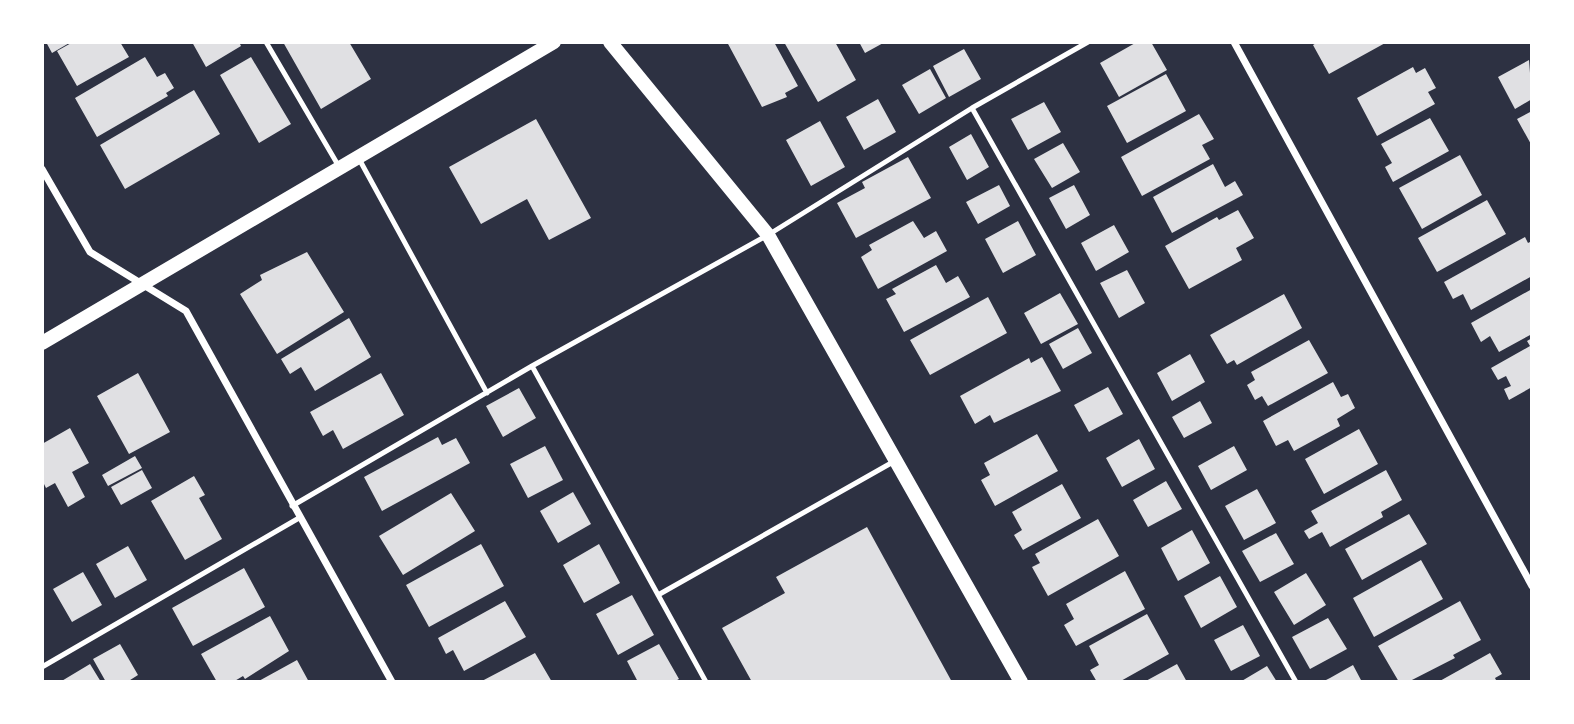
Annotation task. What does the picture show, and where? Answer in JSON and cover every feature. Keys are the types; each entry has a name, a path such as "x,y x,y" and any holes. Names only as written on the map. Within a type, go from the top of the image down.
{"main road":[{"path":"42,343 554,42"},
{"path":"610,42 768,235 1021,682"}],"street":[{"path":"1234,42 1532,586"},
{"path":"42,170 90,253 186,311 392,682"}],"lane":[{"path":"267,42 340,168"},
{"path":"292,506 532,366 768,235 972,108 1088,42"},
{"path":"972,108 1296,682"},
{"path":"358,158 487,393"},
{"path":"532,366 706,682"},
{"path":"658,595 896,461"},
{"path":"42,667 299,518"}],"building":[{"path":"46,42 71,42 52,53"},
{"path":"73,42 120,42 129,57 77,86 57,51"},
{"path":"192,42 239,42 241,46 206,67"},
{"path":"283,42 349,42 371,79 321,109"},
{"path":"727,42 774,42 798,86 785,93 787,97 762,107"},
{"path":"784,42 835,42 856,80 818,102"},
{"path":"859,42 885,42 865,53"},
{"path":"1137,42 1151,42 1167,70 1119,97 1100,63"},
{"path":"1318,42 1387,42 1329,74 1313,45"},
{"path":"964,49 981,79 949,97 933,66"},
{"path":"145,57 157,77 165,73 174,88 166,93 168,96 97,137 75,98"},
{"path":"251,57 291,124 259,143 220,75"},
{"path":"1529,60 1532,99 1515,109 1498,77"},
{"path":"1413,67 1416,73 1425,68 1436,88 1428,92 1435,104 1377,136 1357,98"},
{"path":"930,69 946,98 919,114 902,85"},
{"path":"1166,74 1186,111 1127,143 1107,106"},
{"path":"194,90 220,134 125,189 100,145"},
{"path":"878,99 896,132 864,150 846,117"},
{"path":"1044,102 1061,132 1028,150 1011,119"},
{"path":"1532,111 1532,146 1517,119"},
{"path":"1199,114 1214,139 1202,145 1210,159 1142,196 1121,157"},
{"path":"1430,118 1449,151 1393,182 1385,167 1392,163 1381,144"},
{"path":"536,119 591,218 549,240 527,199 481,224 449,167"},
{"path":"820,121 845,167 811,186 786,140"},
{"path":"971,134 989,167 967,180 949,147"},
{"path":"1063,143 1080,172 1052,188 1034,159"},
{"path":"1460,155 1482,195 1422,229 1399,188"},
{"path":"908,157 931,198 856,238 837,203 865,188 862,182"},
{"path":"1213,164 1225,187 1235,181 1243,195 1172,233 1153,197"},
{"path":"999,185 1010,206 978,224 966,202"},
{"path":"1074,185 1090,215 1066,229 1049,198"},
{"path":"1487,200 1506,234 1437,272 1418,238"},
{"path":"1238,210 1254,238 1236,248 1242,260 1189,289 1165,246 1217,217 1219,220"},
{"path":"913,221 924,238 936,231 947,251 878,289 861,257 872,250 869,245"},
{"path":"1018,221 1036,255 1003,273 985,239"},
{"path":"1114,225 1129,252 1096,271 1081,243"},
{"path":"1525,237 1528,243 1532,241 1532,276 1471,310 1463,294 1453,299 1444,282"},
{"path":"307,252 344,312 277,354 240,294 262,280 260,275"},
{"path":"936,265 946,283 958,276 970,297 904,332 886,299 896,294 892,289"},
{"path":"1127,270 1145,303 1119,318 1100,283"},
{"path":"1532,289 1532,334 1499,352 1490,336 1481,342 1471,323"},
{"path":"1060,293 1078,324 1041,344 1024,313"},
{"path":"1284,294 1302,328 1237,365 1234,360 1227,364 1210,335"},
{"path":"988,297 1007,333 930,375 910,340"},
{"path":"349,318 371,357 315,391 301,367 290,374 281,359"},
{"path":"1078,328 1092,353 1063,369 1049,344"},
{"path":"1532,338 1532,387 1509,400 1504,389 1511,386 1506,376 1498,380 1491,368 1530,346 1527,341"},
{"path":"1309,340 1328,373 1268,406 1262,396 1255,400 1247,385 1255,380 1251,372"},
{"path":"1190,354 1205,382 1172,401 1157,373"},
{"path":"1042,357 1061,391 994,423 990,415 975,424 960,396 1029,358 1031,363"},
{"path":"138,373 170,432 129,454 97,396"},
{"path":"381,373 404,415 343,449 333,430 323,436 310,412"},
{"path":"1333,382 1341,397 1348,394 1355,408 1337,419 1340,426 1294,451 1288,440 1276,446 1263,421"},
{"path":"1108,387 1123,414 1089,432 1074,405"},
{"path":"519,388 536,418 503,437 486,406"},
{"path":"1200,401 1212,423 1184,438 1172,417"},
{"path":"70,428 89,463 72,472 85,497 68,507 55,483 46,488 42,480 42,444"},
{"path":"1359,429 1378,464 1324,494 1305,459"},
{"path":"1037,434 1058,471 995,506 981,480 990,475 984,463"},
{"path":"438,437 442,445 456,438 470,463 382,511 364,477"},
{"path":"1139,439 1155,469 1122,487 1106,458"},
{"path":"545,446 563,480 528,498 510,464"},
{"path":"1234,446 1247,470 1211,490 1198,466"},
{"path":"135,456 142,468 108,486 102,475"},
{"path":"142,470 152,488 121,505 111,487"},
{"path":"1386,470 1402,500 1381,512 1383,517 1330,547 1322,532 1309,539 1304,531 1318,523 1311,511"},
{"path":"194,476 205,495 199,498 222,539 185,560 151,501"},
{"path":"1166,481 1182,509 1148,527 1133,500"},
{"path":"1062,484 1081,518 1023,550 1014,535 1022,530 1012,512"},
{"path":"1257,489 1276,523 1244,540 1225,506"},
{"path":"573,492 591,524 558,543 540,511"},
{"path":"451,493 475,531 403,575 379,536"},
{"path":"1409,514 1427,544 1362,580 1345,549"},
{"path":"1098,519 1119,556 1048,596 1032,567 1040,563 1035,554"},
{"path":"867,527 952,682 752,682 722,628 785,593 776,577"},
{"path":"1192,530 1210,563 1178,581 1161,548"},
{"path":"1276,533 1294,564 1260,582 1242,551"},
{"path":"481,544 504,586 429,627 406,585"},
{"path":"599,544 620,583 584,603 563,565"},
{"path":"128,546 147,580 115,598 96,564"},
{"path":"1421,560 1443,599 1374,637 1353,598"},
{"path":"244,568 265,607 193,646 172,608"},
{"path":"1125,571 1145,609 1076,646 1064,625 1074,619 1066,604"},
{"path":"83,572 102,605 72,622 53,589"},
{"path":"1306,573 1326,605 1294,625 1274,592"},
{"path":"1220,576 1237,607 1201,628 1184,596"},
{"path":"632,595 654,635 618,655 596,614"},
{"path":"505,601 526,637 464,671 453,650 446,654 438,638"},
{"path":"1460,601 1481,640 1453,655 1455,658 1408,682 1399,682 1378,646"},
{"path":"1147,614 1169,654 1119,682 1097,682 1090,670 1099,665 1089,646"},
{"path":"270,616 289,651 245,679 243,676 233,682 217,682 201,654"},
{"path":"1328,618 1347,649 1310,669 1292,637"},
{"path":"1243,625 1260,656 1231,671 1214,640"},
{"path":"120,644 138,675 127,682 106,682 93,659"},
{"path":"659,644 679,679 673,682 638,682 627,661"},
{"path":"535,653 552,682 480,682"},
{"path":"1490,653 1502,674 1495,678 1497,682 1438,682"},
{"path":"297,660 309,682 257,682"},
{"path":"90,664 101,682 60,682"},
{"path":"1177,664 1187,682 1144,682"},
{"path":"1353,665 1362,682 1322,682 1330,678"},
{"path":"1267,666 1277,682 1240,682"}]}
